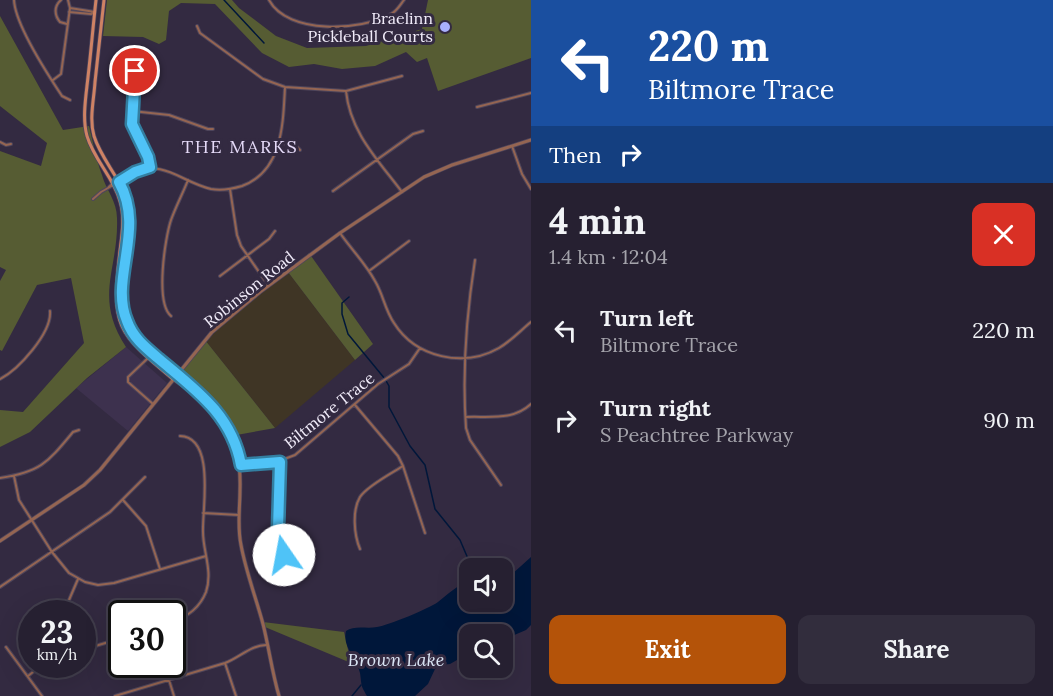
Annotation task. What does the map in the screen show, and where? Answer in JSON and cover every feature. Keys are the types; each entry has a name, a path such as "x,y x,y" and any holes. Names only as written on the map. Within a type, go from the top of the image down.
{"main road":[{"path":"96,0 86,97 86,129 92,148 120,201 122,243 116,288 117,314 128,338 147,359 173,380"},
{"path":"104,0 92,125 99,149 124,191 130,215 123,307 136,339 177,374"}],"street":[{"path":"14,0 15,10 27,37 62,96 70,100"},
{"path":"61,0 56,6 55,14 60,22 67,24"},
{"path":"53,80 62,74 69,10 68,0"},
{"path":"269,0 277,10 297,22 343,27 387,16 395,11 404,0"},
{"path":"69,10 91,14 103,12"},
{"path":"197,26 200,33 254,72 271,83 285,87 346,92 402,76"},
{"path":"139,65 135,71 132,111 135,132 147,154 150,167"},
{"path":"118,181 122,177 150,167 162,169 212,189 230,189 252,182 263,173 275,155 279,142 285,87"},
{"path":"346,92 353,123 402,192"},
{"path":"477,107 531,94"},
{"path":"132,111 169,115 213,129"},
{"path":"333,191 416,132 423,131"},
{"name":"Robinson Road","path":"0,541 84,485 100,470 212,332 268,286 340,233 424,177 444,168 531,140"},
{"path":"0,142 6,145 11,144"},
{"path":"279,142 296,146 300,150"},
{"path":"512,146 522,174 531,189"},
{"path":"93,199 131,174"},
{"path":"171,316 164,306 162,291 168,231 188,180"},
{"path":"230,189 237,235 247,255 268,286"},
{"path":"220,276 269,239 275,231"},
{"path":"340,233 376,282 394,324 420,348 441,357 464,358 488,353 531,322"},
{"path":"369,271 409,241"},
{"path":"475,260 466,313 464,358 466,428 470,440 501,485"},
{"path":"0,379 25,360 43,331 50,311"},
{"name":"Biltmore Trace","path":"241,465 280,462 296,455 378,384 409,364 420,348"},
{"path":"147,359 128,377 128,382 153,404"},
{"path":"177,374 218,413 231,431 238,451 241,465 240,544 263,626 279,696"},
{"path":"173,380 208,403"},
{"path":"466,417 512,415 523,411 531,404"},
{"path":"355,405 398,456 425,533"},
{"path":"0,478 36,470 73,432 79,430"},
{"path":"180,436 190,439 203,458 202,533 209,570 203,598 186,615"},
{"path":"280,462 278,529 291,579"},
{"path":"360,549 356,508 361,496 403,466"},
{"path":"14,476 19,500 34,525 64,568 78,579 92,584 110,584 206,556"},
{"path":"0,587 92,526 123,500 145,477"},
{"path":"123,500 146,526 160,569"},
{"path":"203,513 239,514"},
{"path":"69,600 78,579"},
{"path":"115,696 225,663 238,658 256,646 267,645"},
{"path":"6,646 18,662"},
{"path":"225,663 236,696"},
{"path":"29,678 42,696"},
{"path":"169,680 174,696"}],"shaded area":[{"path":"288,272 355,360 275,428 205,340 221,323"},
{"path":"126,347 167,383 128,431 76,388"}],"green space":[{"path":"107,0 232,0 276,36 307,48 366,46 422,29 428,0 531,0 531,58 438,91 427,58 417,62 406,52 375,66 342,69 314,64 289,67 262,53 215,4 181,3 169,11 166,40 159,44 143,37 103,36"},
{"path":"0,16 63,130 89,126 96,157 117,212 117,236 109,298 116,329 126,347 87,378 30,432 0,447 0,410 23,412 84,343 71,278 37,285 2,351 0,350 0,281 6,270 0,267 0,151 41,166 47,143 0,106"},
{"path":"309,253 373,344 355,360 288,272"},
{"path":"205,340 275,428 231,436 177,374"},
{"path":"263,622 344,632 351,663 265,627"}],"water":[{"name":"Brown Lake","path":"531,557 531,625 526,630 513,636 513,624 459,624 459,658 435,669 428,684 415,696 367,696 362,687 360,673 346,642 346,631 377,627 408,616 433,605 459,586 459,612 513,612 513,573"}],"waterway":[{"path":"224,0 264,43"},
{"path":"349,297 342,303 342,314 348,334 389,386 389,407 410,446 425,465 435,509 460,540 468,558"},
{"path":"352,696 361,685"}],"place":[{"name":"Braelinn Pickleball Courts","path":"445,27"}],"district":[{"name":"THE MARKS","path":"240,146"}],"route":[{"path":"135,71 132,124 148,157 150,167 135,172 119,182 124,191 130,215 123,292 123,307 127,321 136,339 218,413 231,431 241,465 280,462 278,529 284,555"}]}
